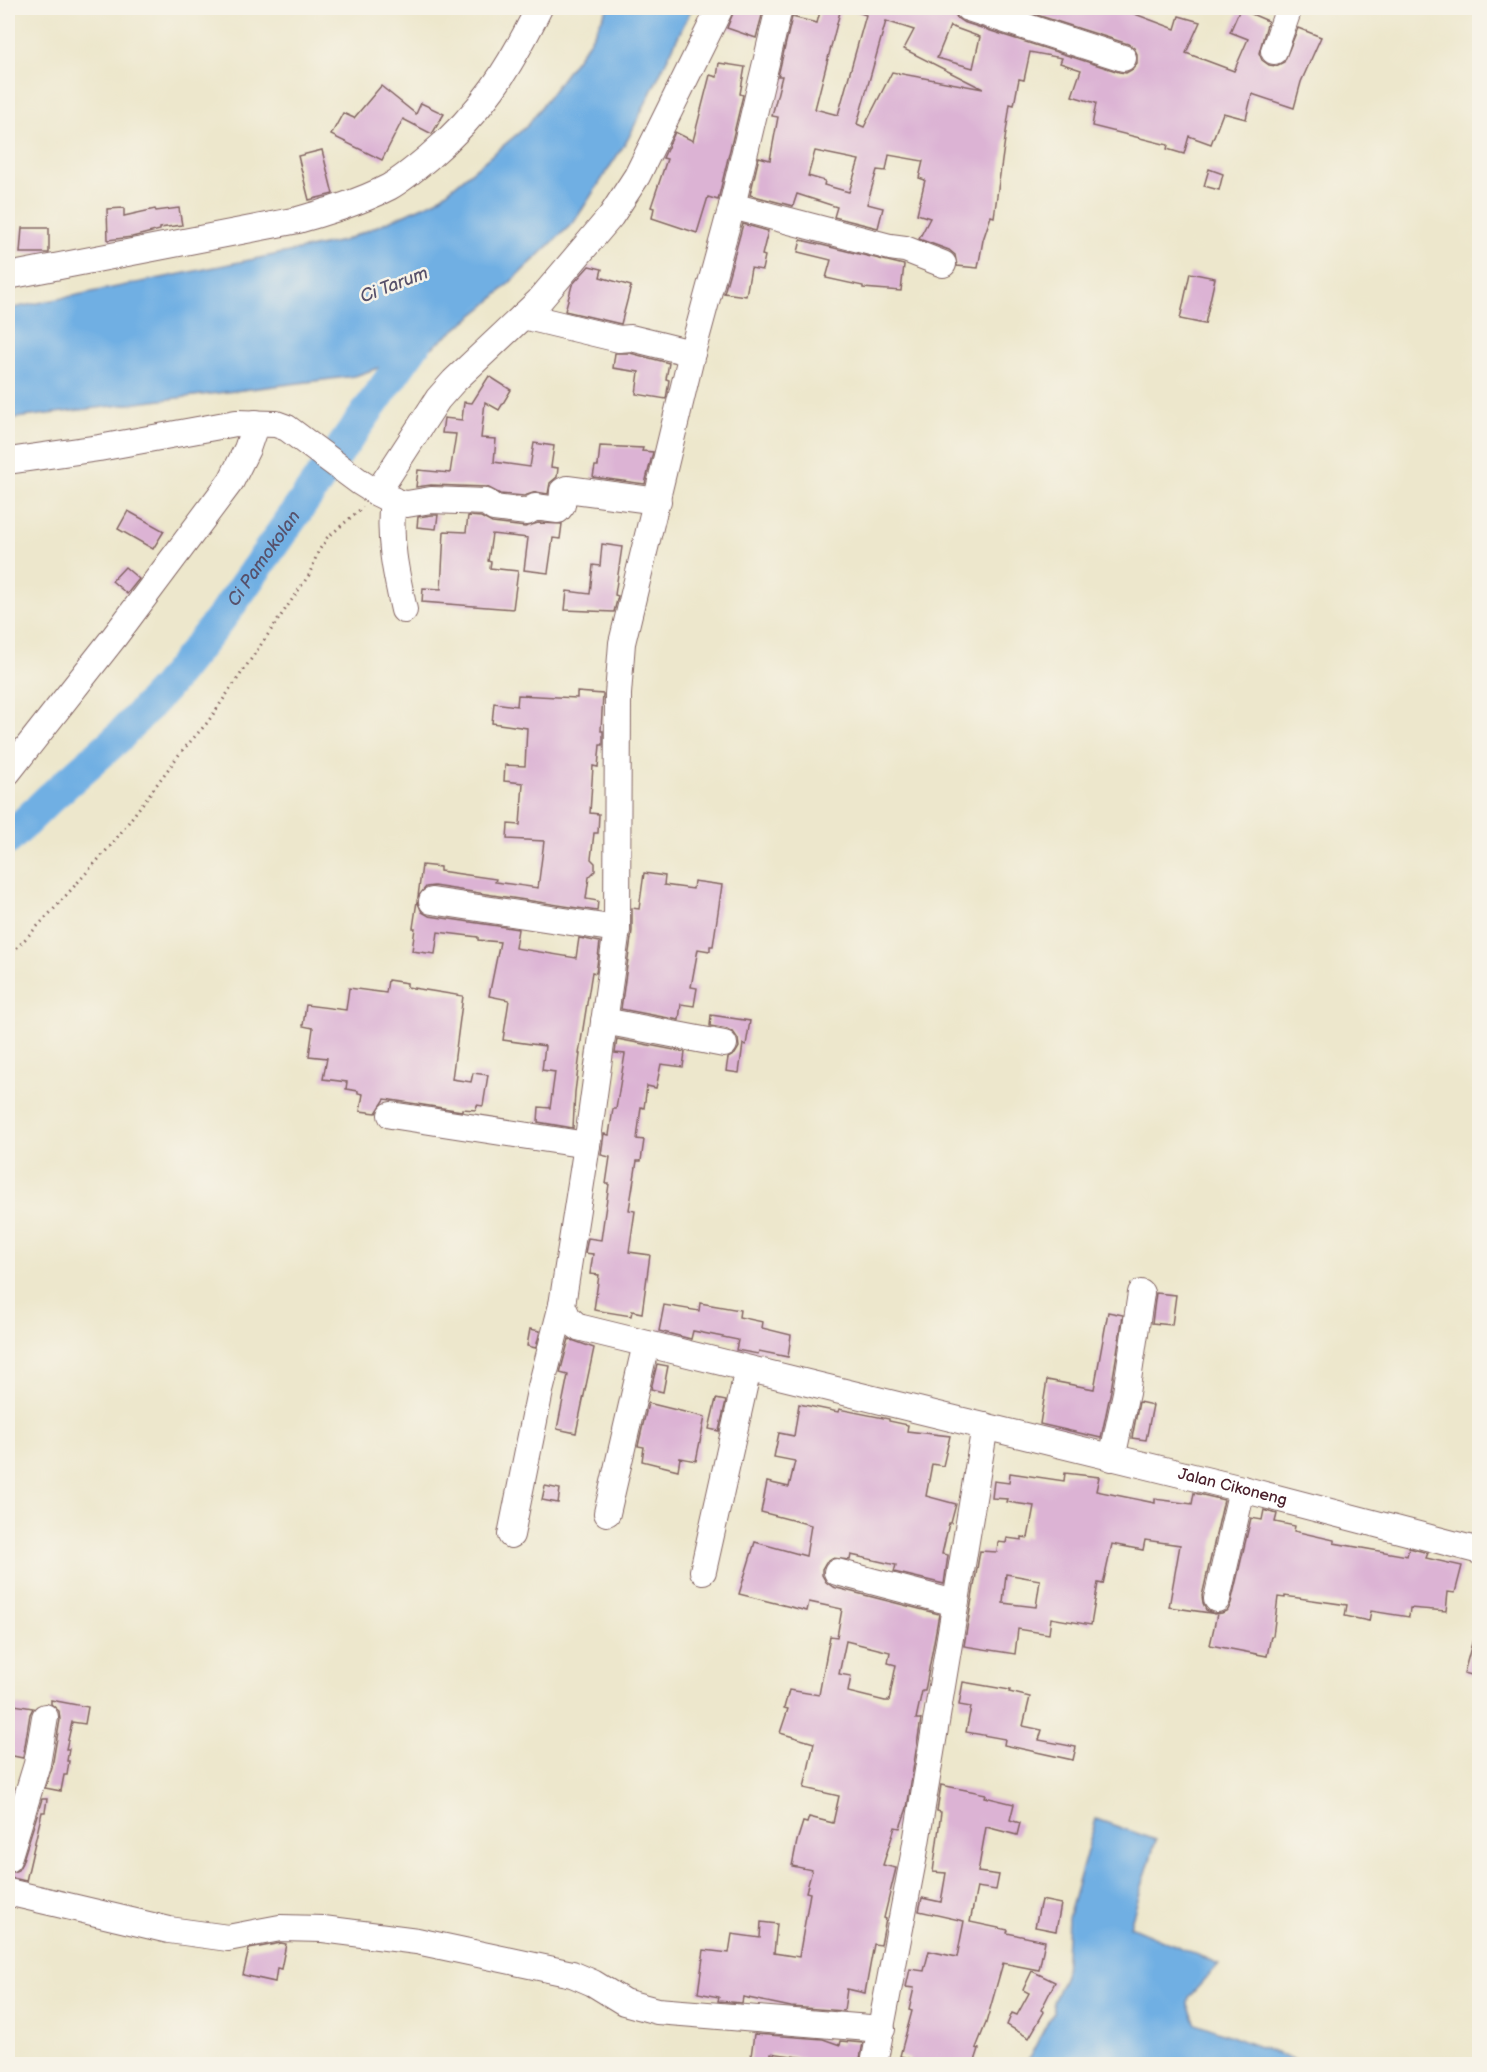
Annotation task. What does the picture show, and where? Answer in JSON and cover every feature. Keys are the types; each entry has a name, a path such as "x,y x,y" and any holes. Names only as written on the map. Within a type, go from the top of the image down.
{"street":[{"path":"8,276 298,220 336,209 390,186 410,173 441,147 478,110 514,58 539,8"},
{"path":"404,610 385,496 438,399 567,271 611,216 637,176 720,8"},
{"path":"511,1535 540,1391 562,1305 617,929 618,729 622,643 692,353 732,206 779,8"},
{"path":"968,8 1123,58"},
{"path":"1274,51 1289,8"},
{"path":"732,206 905,249 943,264"},
{"path":"523,316 619,339 631,339 692,353"},
{"path":"8,460 99,448 236,423 276,423 287,428 353,477 385,496 407,504 431,500 486,502 494,508 527,512 535,507 558,510 562,505 563,491 567,489 658,501"},
{"path":"8,772 115,636 231,480 247,449 256,423"},
{"path":"432,901 617,929"},
{"path":"604,1021 724,1044"},
{"path":"391,1115 587,1145"},
{"path":"1112,1458 1126,1393 1141,1293"},
{"name":"Jalan Cikoneng","path":"562,1305 568,1318 578,1327 1242,1489 1479,1551"},
{"path":"608,1513 646,1344"},
{"path":"703,1571 748,1369"},
{"path":"874,2064 914,1855 985,1426"},
{"path":"1217,1599 1242,1489"},
{"path":"837,1572 955,1603"},
{"path":"8,1858 37,1764 45,1718"},
{"path":"8,1892 169,1930 228,1938 272,1929 323,1929 417,1941 572,1974 593,1983 624,2002 657,2011 882,2029"}],"path":[{"path":"8,957 113,843 181,752 207,723 309,575 318,552 327,538 385,496"}],"water":[{"name":"Ci Tarum","path":"608,8 692,8 628,139 574,222 485,306 429,350 355,376 8,419 8,309 343,241 437,200 527,126 589,42"},
{"path":"1096,1819 1156,1840 1130,1926 1219,1964 1189,1997 1188,2005 1196,2023 1304,2064 1026,2064 1053,2012 1053,2002 1065,1975 1068,1918"}],"building":[{"path":"735,8 764,8 756,38 727,28"},
{"path":"821,8 841,8 815,109 838,115 866,15 852,8 953,8 957,18 963,22 1126,73 1137,63 1137,54 1128,44 1015,8 1119,8 1175,29 1179,16 1200,22 1186,53 1234,71 1248,39 1230,32 1240,9 1268,21 1259,53 1262,60 1269,65 1276,66 1284,62 1298,28 1321,37 1301,82 1294,108 1252,94 1246,119 1223,113 1211,144 1189,136 1184,154 1167,149 1168,145 1092,126 1096,103 1072,96 1081,70 1060,63 1062,58 1030,52 1024,80 1019,79 1014,105 1010,104 994,217 991,216 983,240 978,268 957,266 955,255 949,250 919,239 930,218 917,214 925,180 919,178 923,161 889,155 886,171 877,170 867,204 883,208 878,228 834,217 837,207 797,194 793,206 750,195 759,157 770,160 778,117 772,116 782,76 778,76 792,17 817,23","holes":["886,21 914,30 904,49 983,89 892,72 864,127 857,124","950,26 980,37 973,68 937,58","815,151 859,160 849,192 824,185 825,181 808,176"]},
{"path":"719,63 745,67 740,94 743,95 718,200 708,197 697,233 652,218 654,208 651,207 667,159 663,158 675,132 693,141 710,75 717,77"},
{"path":"381,86 416,114 421,103 444,114 432,134 403,119 382,160 331,135 343,113 354,118"},
{"path":"322,150 333,194 309,200 298,156"},
{"path":"1209,169 1223,174 1219,190 1204,186"},
{"path":"124,208 124,216 155,209 156,211 179,208 182,225 160,228 160,230 132,237 108,240 107,209"},
{"path":"743,224 768,231 762,255 765,256 762,270 751,268 746,296 724,293"},
{"path":"22,228 49,228 49,253 20,253"},
{"path":"801,240 904,265 901,291 863,288 863,286 826,278 831,260 798,252"},
{"path":"589,266 602,269 600,277 631,286 621,324 565,311 572,285"},
{"path":"1190,273 1215,278 1205,324 1180,319"},
{"path":"615,353 630,353 669,363 666,399 636,394 639,372 613,368"},
{"path":"489,376 511,390 499,410 485,402 481,438 496,439 494,462 530,467 534,443 554,446 551,467 558,468 557,477 550,483 548,494 536,492 524,496 500,494 487,487 431,485 416,487 418,470 450,473 456,434 442,433 444,418 462,420 464,402 472,403"},
{"path":"600,446 643,448 642,451 653,452 645,484 593,477 595,466 598,466"},
{"path":"128,511 164,531 153,549 118,529"},
{"path":"438,515 436,529 417,527 418,517"},
{"path":"468,516 481,517 492,523 525,527 538,523 562,524 560,539 553,538 548,573 524,570 528,538 492,534 488,561 491,562 490,568 518,571 513,609 422,602 423,588 441,589 444,531 466,532"},
{"path":"602,544 622,547 615,595 618,596 614,612 565,610 567,591 590,594 593,565 600,566"},
{"path":"125,567 139,579 127,594 112,581"},
{"path":"577,692 603,694 601,731 603,731 603,745 600,745 598,767 593,766 590,813 599,814 598,833 594,833 591,859 595,863 595,871 589,877 586,899 598,901 597,911 434,886 426,887 418,897 422,865 440,867 440,871 496,879 495,882 538,888 544,841 507,839 508,824 520,825 523,783 504,781 505,765 525,766 527,728 492,723 494,703 517,706 518,695 577,698"},
{"path":"644,873 665,876 664,885 693,889 694,881 722,885 713,946 710,946 710,951 698,949 691,987 697,988 694,1006 681,1004 679,1020 621,1009 632,931 632,908 639,909"},
{"path":"417,901 422,912 429,916 518,929 515,948 576,958 579,938 600,942 596,973 592,972 579,1054 573,1128 538,1122 539,1107 550,1108 555,1072 542,1070 545,1046 503,1040 509,1000 489,996 500,942 438,932 435,954 412,951"},
{"path":"388,980 407,983 407,987 463,996 452,1079 471,1082 473,1073 488,1075 483,1106 477,1105 476,1110 462,1109 462,1111 385,1099 376,1113 360,1111 363,1094 346,1089 347,1082 323,1079 327,1058 309,1056 313,1028 303,1026 306,1005 346,1010 349,988 386,993"},
{"path":"711,1015 750,1021 746,1045 743,1044 739,1073 726,1071 728,1058 735,1054 739,1047 738,1039 727,1029 710,1026"},
{"path":"617,1039 685,1052 683,1067 661,1064 656,1088 647,1086 644,1108 641,1107 637,1139 644,1140 641,1161 637,1161 629,1210 635,1211 629,1252 650,1255 642,1313 632,1311 631,1316 594,1310 599,1275 590,1274 593,1254 585,1253 588,1238 601,1240 609,1184 606,1184 610,1157 601,1155 604,1134 609,1135 613,1109 616,1109 625,1054 615,1053"},
{"path":"1156,1293 1176,1295 1172,1325 1152,1323"},
{"path":"700,1303 740,1310 739,1317 763,1322 762,1328 791,1335 788,1357 759,1351 758,1354 736,1350 738,1340 693,1331 691,1339 659,1331 664,1305 699,1311"},
{"path":"1108,1312 1123,1315 1101,1438 1040,1424 1047,1380 1094,1389"},
{"path":"530,1329 540,1331 536,1348 527,1346"},
{"path":"569,1339 594,1348 576,1433 557,1429 568,1375 560,1373"},
{"path":"657,1364 668,1366 663,1392 651,1389"},
{"path":"716,1399 726,1401 719,1431 709,1429"},
{"path":"1139,1402 1153,1405 1146,1440 1132,1438"},
{"path":"648,1403 705,1417 696,1461 680,1458 678,1470 642,1461 644,1447 638,1446"},
{"path":"799,1404 889,1419 889,1421 908,1425 907,1431 950,1436 943,1466 932,1464 926,1496 956,1504 942,1554 948,1555 944,1584 894,1572 896,1565 851,1555 850,1560 832,1558 822,1569 826,1582 833,1587 939,1614 925,1691 922,1691 916,1719 921,1719 907,1808 900,1828 895,1827 883,1865 896,1868 884,1918 886,1919 881,1945 874,1944 865,1993 847,1989 844,2011 791,2007 743,1997 742,2003 718,2001 719,1997 698,1993 704,1950 729,1953 732,1934 760,1938 761,1922 777,1924 774,1953 799,1957 810,1893 806,1892 812,1870 792,1866 797,1841 803,1822 807,1823 809,1817 833,1823 839,1796 804,1788 814,1743 780,1733 788,1709 784,1708 789,1690 819,1695 830,1636 837,1637 842,1609 809,1602 807,1611 739,1594 755,1542 806,1556 811,1525 761,1512 767,1482 789,1487 795,1461 774,1457 779,1433 794,1436","holes":["846,1641 890,1652 888,1663 896,1665 889,1701 848,1692 851,1676 839,1674"]},
{"path":"1010,1473 1064,1481 1065,1473 1099,1477 1096,1491 1155,1503 1155,1499 1192,1504 1194,1493 1224,1500 1202,1596 1206,1610 1213,1613 1169,1607 1180,1545 1145,1540 1143,1550 1112,1544 1103,1584 1098,1583 1091,1625 1051,1618 1049,1634 1018,1629 1015,1654 964,1646 980,1551 997,1552 998,1542 1006,1543 1007,1538 1022,1540 1022,1537 1028,1538 1034,1506 1007,1502 1008,1499 992,1498 994,1481 1009,1483","holes":["1006,1574 1040,1580 1036,1607 1003,1603"]},
{"path":"545,1486 560,1489 558,1503 542,1500"},
{"path":"1264,1510 1277,1514 1275,1522 1295,1526 1294,1531 1334,1540 1334,1543 1407,1556 1409,1548 1428,1553 1426,1558 1462,1566 1455,1593 1448,1592 1446,1611 1410,1608 1409,1617 1371,1611 1369,1621 1345,1616 1347,1605 1278,1597 1273,1636 1271,1636 1267,1656 1210,1645 1217,1614 1228,1610 1231,1603 1251,1518 1262,1520"},
{"path":"1475,1632 1479,1633 1479,1677 1464,1673"},
{"path":"963,1682 1010,1690 1009,1692 1030,1697 1023,1726 1042,1730 1039,1740 1076,1747 1073,1760 1004,1745 1005,1739 966,1732 971,1707 959,1705"},
{"path":"51,1700 88,1707 85,1724 72,1722 66,1749 69,1749 67,1775 64,1775 61,1791 45,1788 52,1767 60,1720 59,1711 51,1704"},
{"path":"8,1704 33,1708 23,1758 8,1755"},
{"path":"941,1785 986,1794 985,1797 1014,1804 1010,1820 1020,1823 1017,1835 986,1827 978,1872 999,1875 996,1890 977,1887 970,1922 1045,1941 1039,1970 1003,1963 986,2023 976,2048 979,2049 974,2064 908,2064 910,2059 900,2056 912,2011 909,2010 914,1988 906,1987 910,1969 924,1971 929,1951 957,1957 964,1921 919,1911 922,1898 941,1902 946,1873 933,1872 941,1812 937,1811"},
{"path":"42,1799 47,1799 45,1812 42,1812 26,1881 8,1877 8,1874 18,1870 22,1863"},
{"path":"1041,1900 1061,1904 1056,1931 1035,1927"},
{"path":"286,1944 281,1969 277,1968 275,1982 243,1975 249,1949"},
{"path":"1032,1971 1055,1982 1041,2010 1044,2012 1029,2038 1007,2025 1012,2013 1017,2015 1029,1993 1023,1990"},
{"path":"754,2034 823,2039 840,2045 841,2041 863,2043 859,2064 804,2064 805,2058 771,2053 769,2064 750,2064"}],"waterway":[{"name":"Ci Pamokolan","path":"8,839 119,737 165,688 224,614 429,324"}]}
